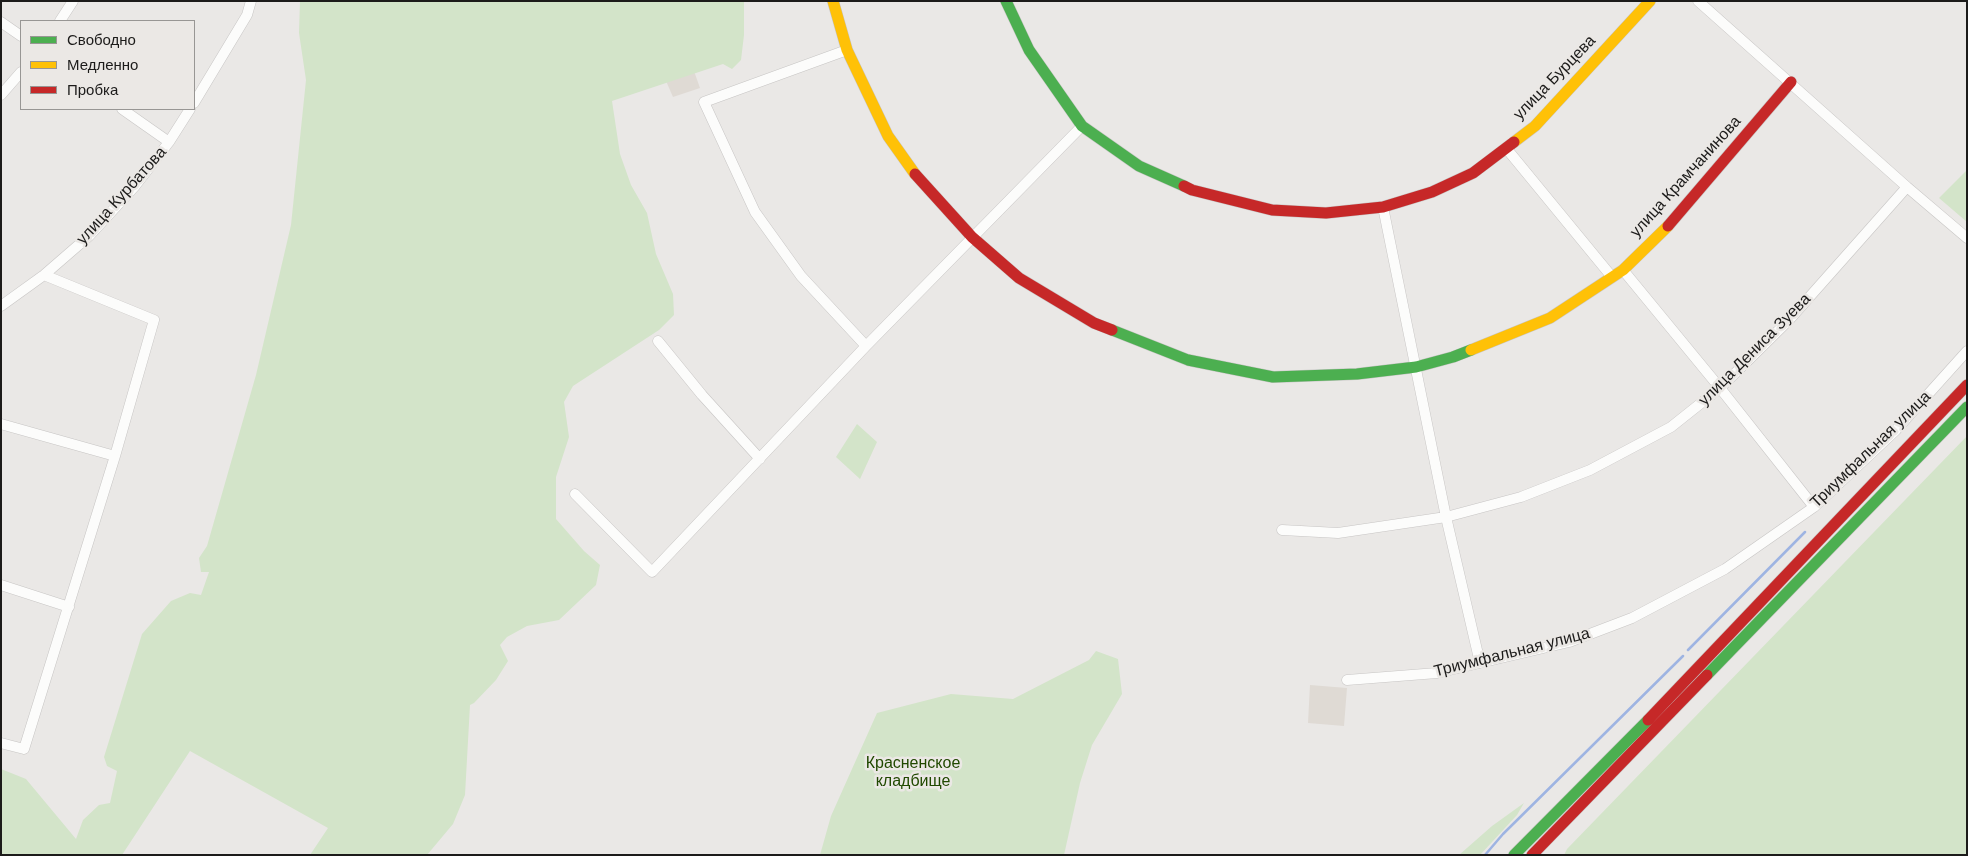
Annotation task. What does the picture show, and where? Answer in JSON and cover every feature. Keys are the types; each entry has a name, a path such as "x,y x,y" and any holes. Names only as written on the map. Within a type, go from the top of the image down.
{"street":[{"path":"61,20 73,1"},
{"path":"195,100 247,15 251,1"},
{"name":"улица Крамчанинова","path":"833,1 847,50 888,136 922,183 972,237 1019,278 1094,323 1188,360 1273,377 1357,374 1416,367 1453,357 1550,318 1623,270 1678,216 1791,82"},
{"name":"улица Бурцева","path":"1006,1 1029,50 1082,126 1139,166 1192,190 1272,210 1326,213 1383,207 1432,192 1473,173 1536,126 1650,1"},
{"path":"1698,1 1967,238"},
{"path":"1,22 20,35"},
{"path":"847,50 704,102 755,212 801,276 866,346"},
{"path":"1,95 20,73"},
{"path":"123,110 169,142"},
{"name":"улица Курбатова","path":"1,306 44,275 95,229 135,186 169,142 189,110"},
{"path":"574,494 652,572 866,346 1082,126"},
{"path":"1506,148 1612,277"},
{"name":"улица Дениса Зуева","path":"1282,530 1338,533 1446,517 1521,497 1590,470 1671,427 1720,388 1789,320 1907,187"},
{"path":"1383,207 1446,517 1480,663"},
{"path":"1623,270 1814,507"},
{"path":"1,742 24,749 115,456 154,320 44,275"},
{"path":"658,341 702,395 760,459"},
{"name":"Триумфальная улица","path":"1347,680 1437,673 1569,642 1632,618 1725,569 1814,507 1896,430 1967,351"},
{"path":"1514,855 1700,666 1967,385"},
{"path":"1532,855 1967,407"},
{"path":"1,424 115,456"},
{"path":"1,585 69,607"}],"shaded area":[{"path":"694,71 700,88 673,97 666,81"},
{"path":"1310,685 1347,688 1344,726 1308,723"}],"green space":[{"path":"300,1 744,1 744,35 741,60 732,69 723,64 612,101 620,154 631,185 647,213 656,254 673,294 674,315 659,330 573,386 564,402 569,437 556,477 556,519 584,551 600,565 596,585 559,620 527,626 507,637 500,645 508,661 496,680 470,705 465,795 453,824 427,855 310,855 328,828 190,751 122,855 1,855 1,769 26,779 76,839 83,820 99,805 110,803 117,771 107,766 104,757 142,634 171,601 190,593 201,595 209,572 201,572 199,558 207,546 256,375 291,225 306,80 299,33"},
{"path":"1967,170 1967,222 1939,198"},
{"path":"857,424 877,442 860,479 836,457"},
{"path":"1967,436 1967,855 1564,855 1567,849"},
{"name":"Красненское кладбище","path":"1096,651 1118,659 1122,694 1092,745 1080,783 1064,855 820,855 831,816 877,713 951,694 1013,699 1089,660"},
{"path":"1524,803 1517,815 1480,855 1459,855 1492,826"}],"waterway":[{"path":"1688,650 1805,532"},
{"path":"1485,855 1503,834 1683,656"}],"traffic: fast":[{"path":"1006,1 1029,50 1082,126 1139,166 1184,186"},
{"path":"1112,330 1188,360 1273,377 1357,374 1416,367 1471,350"},
{"path":"1707,675 1967,407"},
{"path":"1514,855 1648,720"}],"traffic: slow":[{"path":"833,1 847,50 888,136 915,174"},
{"path":"1514,142 1535,126 1650,1"},
{"path":"1471,350 1550,318 1623,270 1668,226"}],"traffic: jam":[{"path":"1668,226 1791,82"},
{"path":"1184,186 1192,190 1272,210 1326,213 1383,207 1432,192 1473,173 1514,142"},
{"path":"915,174 972,237 1019,278 1094,323 1112,330"},
{"path":"1648,720 1967,385"},
{"path":"1532,855 1707,675"}]}
